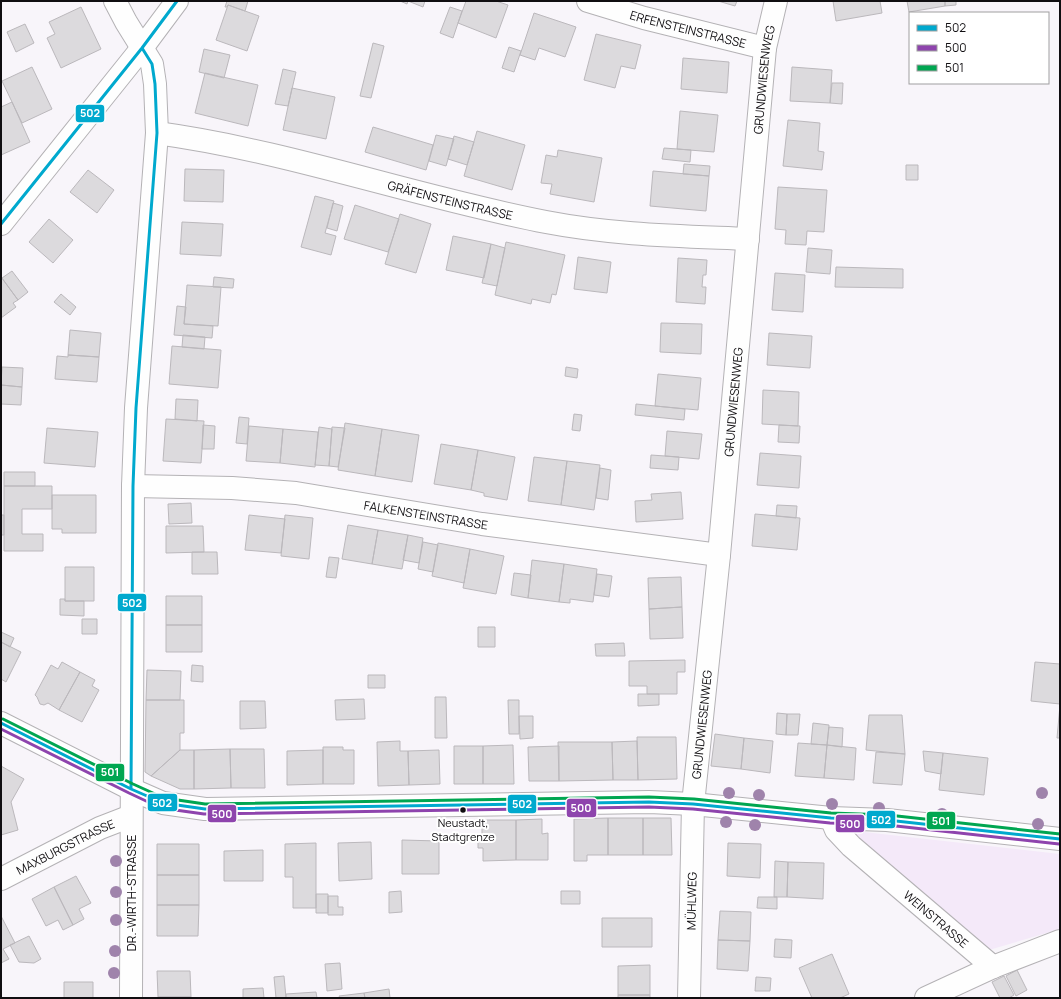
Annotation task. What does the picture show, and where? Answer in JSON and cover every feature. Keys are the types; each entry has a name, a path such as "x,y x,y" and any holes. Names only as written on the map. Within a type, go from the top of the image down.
{"street":[{"name":"DR.-WIRTH-STRASSE","path":"115,1 152,64 155,84 157,133 137,393 133,486 131,998"},
{"path":"1,224 142,48 177,1"},
{"name":"ERFENSTEINSTRASSE","path":"588,1 644,18 765,48"},
{"name":"GRUNDWIESENWEG","path":"693,804 719,555 765,48 776,1"},
{"name":"GRÄFENSTEINSTRASSE","path":"157,133 225,145 465,205 597,231 748,239"},
{"name":"FALKENSTEINSTRASSE","path":"133,486 232,488 296,493 482,524 719,555"},
{"path":"1,724 131,789 163,803 205,810 649,802 693,804 831,818 887,820 1060,839"},
{"name":"MÜHLWEG","path":"689,998 693,804"},
{"name":"MAXBURGSTRASSE","path":"1,879 100,828 131,816"},
{"name":"WEINSTRASSE","path":"831,818 836,830 851,846 993,967"},
{"path":"926,998 993,967 1060,941"}],"shaded area":[{"path":"846,830 1060,854 1060,929 989,950"}],"building":[{"path":"227,1 248,1 245,11 228,5 225,7"},
{"path":"400,1 408,1 407,4"},
{"path":"408,1 425,1 423,7"},
{"path":"466,1 496,1 508,5 496,38 458,23"},
{"path":"718,1 737,1 735,6"},
{"path":"833,1 880,1 882,13 836,21"},
{"path":"907,1 945,1 945,6 909,12"},
{"path":"945,1 956,1 956,5 945,6"},
{"path":"228,5 259,16 247,51 216,40"},
{"path":"81,7 101,49 61,68 47,38 55,34 49,22"},
{"path":"450,7 462,11 453,38 440,33"},
{"path":"534,13 576,27 565,57 539,48 535,60 520,55"},
{"path":"25,24 34,43 16,52 7,32"},
{"path":"596,34 641,45 635,69 621,66 615,88 584,80"},
{"path":"373,43 384,46 371,98 360,96"},
{"path":"509,47 521,51 514,72 502,68"},
{"path":"204,49 230,55 224,78 199,72"},
{"path":"683,58 729,62 727,93 681,89"},
{"path":"32,67 52,109 22,123 2,81"},
{"path":"792,67 832,70 830,103 790,101"},
{"path":"283,69 296,72 288,106 275,104"},
{"path":"205,73 258,85 248,126 195,113"},
{"path":"832,83 843,83 842,104 830,103"},
{"path":"292,88 335,97 326,139 283,130"},
{"path":"12,102 30,142 1,155 1,107"},
{"path":"680,111 718,115 714,152 677,149"},
{"path":"788,120 820,123 818,151 824,152 822,170 783,166"},
{"path":"373,127 433,145 426,170 365,152"},
{"path":"477,131 525,145 512,190 464,176"},
{"path":"436,135 454,139 446,166 429,161"},
{"path":"454,136 474,142 467,165 448,159"},
{"path":"664,148 691,150 690,162 662,159"},
{"path":"558,150 602,158 594,202 550,194 552,184 541,183 546,155 557,157"},
{"path":"684,164 710,166 709,176 683,174"},
{"path":"906,165 918,165 918,180 906,180"},
{"path":"185,169 224,170 223,202 184,201"},
{"path":"88,170 114,190 97,213 70,192"},
{"path":"653,171 709,176 706,211 650,206"},
{"path":"778,187 827,190 824,232 807,231 806,245 785,244 786,230 775,229"},
{"path":"315,196 334,201 325,233 336,236 331,255 301,247"},
{"path":"333,203 343,206 337,231 327,228"},
{"path":"355,205 399,219 388,252 344,239"},
{"path":"400,214 431,224 416,273 385,264"},
{"path":"49,219 73,240 53,263 29,242"},
{"path":"182,222 223,224 221,256 180,254"},
{"path":"453,236 491,244 484,278 446,270"},
{"path":"506,242 565,255 556,295 552,294 550,303 532,299 531,304 495,295"},
{"path":"491,244 505,248 497,286 482,283"},
{"path":"808,248 832,250 830,274 806,272"},
{"path":"578,257 611,262 607,293 574,289"},
{"path":"678,258 707,260 706,275 703,275 702,287 706,287 705,304 676,302"},
{"path":"836,267 903,269 903,288 835,287"},
{"path":"12,271 28,292 18,300 2,278"},
{"path":"775,273 805,275 803,312 772,310"},
{"path":"1,277 18,300 13,303 16,307 1,318"},
{"path":"214,277 234,279 233,288 213,287"},
{"path":"187,285 221,287 218,326 184,324"},
{"path":"61,294 76,307 70,315 54,302"},
{"path":"177,306 186,307 184,324 213,326 212,338 174,335"},
{"path":"661,323 702,324 701,354 660,352"},
{"path":"70,330 101,333 99,357 68,355"},
{"path":"769,333 812,336 810,368 767,365"},
{"path":"183,335 205,337 204,349 182,347"},
{"path":"172,346 221,350 218,388 169,384"},
{"path":"68,355 99,357 97,382 55,379 57,356 68,357"},
{"path":"2,367 23,368 22,387 1,385"},
{"path":"566,367 578,369 577,378 565,376"},
{"path":"658,374 701,378 698,410 655,406"},
{"path":"1,385 22,387 21,405 1,404"},
{"path":"763,390 799,392 798,426 762,424"},
{"path":"176,399 198,400 197,421 175,419"},
{"path":"636,404 685,409 684,420 635,415"},
{"path":"574,414 582,415 580,431 572,430"},
{"path":"239,417 249,418 247,444 236,443"},
{"path":"166,419 204,421 201,463 163,461"},
{"path":"345,423 382,429 375,476 338,470"},
{"path":"203,425 215,426 214,449 202,449"},
{"path":"779,425 800,426 799,443 778,442"},
{"path":"249,426 283,429 280,463 246,461"},
{"path":"319,427 332,429 329,466 315,465"},
{"path":"332,427 345,428 338,467 329,466"},
{"path":"47,428 98,432 95,467 44,463"},
{"path":"283,429 318,432 315,467 280,463"},
{"path":"382,429 419,435 412,482 375,476"},
{"path":"667,431 702,434 699,459 665,456"},
{"path":"441,444 478,450 471,490 434,484"},
{"path":"478,450 515,457 507,500 484,496 484,493 471,490"},
{"path":"760,453 801,456 799,488 757,485"},
{"path":"651,455 679,457 678,470 650,468"},
{"path":"534,457 567,461 561,505 528,501"},
{"path":"567,461 600,465 594,510 561,505"},
{"path":"600,468 611,470 608,500 596,498"},
{"path":"4,472 35,472 35,486 4,486"},
{"path":"4,486 52,486 52,509 22,509 22,534 43,534 43,551 4,551"},
{"path":"681,492 683,519 636,522 635,501 652,500 651,494"},
{"path":"52,495 96,495 96,533 62,533 62,529 52,529"},
{"path":"191,503 192,523 169,524 168,504"},
{"path":"777,505 797,506 796,518 776,516"},
{"path":"755,514 800,518 797,550 752,546"},
{"path":"1,515 4,515 4,535 1,535"},
{"path":"249,515 285,519 281,553 245,550"},
{"path":"285,515 313,518 309,559 281,556"},
{"path":"348,525 378,530 372,564 342,559"},
{"path":"166,526 203,526 204,552 166,553"},
{"path":"378,530 408,535 402,569 372,564"},
{"path":"408,535 423,538 419,563 403,560"},
{"path":"423,542 438,545 433,572 418,569"},
{"path":"438,543 470,549 464,583 432,576"},
{"path":"470,549 504,556 496,594 463,588"},
{"path":"192,552 217,552 218,574 192,574"},
{"path":"329,557 339,558 336,578 326,577"},
{"path":"532,560 564,564 559,602 528,598"},
{"path":"564,564 597,569 593,602 570,599 570,603 559,602"},
{"path":"65,567 94,567 94,601 65,601"},
{"path":"514,573 531,575 528,598 511,595"},
{"path":"597,574 612,576 609,597 594,595"},
{"path":"681,577 682,607 649,609 648,578"},
{"path":"166,596 202,596 202,625 166,625"},
{"path":"60,599 65,599 65,601 84,601 84,616 60,615"},
{"path":"682,607 683,638 650,639 649,609"},
{"path":"82,619 97,619 97,634 82,634"},
{"path":"166,625 202,625 202,652 166,652"},
{"path":"478,627 495,627 495,647 478,647"},
{"path":"1,632 14,638 10,647 1,642"},
{"path":"1,642 21,652 6,682 1,679"},
{"path":"624,643 625,656 596,656 595,644"},
{"path":"685,660 685,672 677,672 677,694 647,694 647,686 629,686 629,661"},
{"path":"62,662 80,672 59,710 48,703 44,705 40,704 35,695 51,665 58,669"},
{"path":"1035,662 1060,664 1060,704 1031,701"},
{"path":"192,665 203,666 203,682 191,681"},
{"path":"147,670 181,671 180,700 146,700"},
{"path":"80,672 95,680 92,686 99,690 82,722 59,710"},
{"path":"368,675 385,675 385,688 368,688"},
{"path":"638,694 659,694 659,705 638,706"},
{"path":"435,697 446,697 447,738 435,738"},
{"path":"364,699 365,719 336,720 335,700"},
{"path":"146,700 184,700 184,733 180,733 180,750 151,776 145,772"},
{"path":"508,700 519,700 519,734 509,734"},
{"path":"240,701 265,701 266,728 240,729"},
{"path":"1060,705 1060,738 1057,738"},
{"path":"777,713 787,714 786,735 776,734"},
{"path":"787,714 800,714 798,735 786,735"},
{"path":"869,715 902,715 905,754 866,750"},
{"path":"519,716 533,716 533,738 520,739"},
{"path":"813,723 829,725 827,745 811,744"},
{"path":"829,727 843,728 842,747 827,745"},
{"path":"715,734 744,738 741,769 711,766"},
{"path":"637,737 676,737 677,779 638,780"},
{"path":"744,738 773,741 770,773 741,769"},
{"path":"400,741 400,751 408,751 409,785 378,786 377,742"},
{"path":"637,741 638,780 613,780 612,742"},
{"path":"558,742 612,742 613,780 559,781"},
{"path":"798,743 827,745 824,778 795,776"},
{"path":"513,745 514,784 483,784 483,746"},
{"path":"827,745 856,748 854,780 824,778"},
{"path":"454,746 483,746 483,784 454,784"},
{"path":"559,746 559,781 529,781 528,747"},
{"path":"323,747 343,747 343,750 354,750 354,784 323,784"},
{"path":"230,749 264,749 265,788 231,788"},
{"path":"230,749 231,788 194,789 194,750"},
{"path":"180,750 194,750 194,789 180,789 151,776"},
{"path":"323,750 323,784 287,785 287,751"},
{"path":"439,750 440,784 409,785 408,751"},
{"path":"923,751 943,753 941,774 925,771"},
{"path":"876,752 905,754 902,785 873,783"},
{"path":"943,753 988,758 984,795 939,790"},
{"path":"1,766 24,779 11,802 18,830 1,835"},
{"path":"608,818 643,818 643,855 608,855"},
{"path":"608,818 608,855 587,855 587,861 574,861 574,819"},
{"path":"643,818 671,818 672,855 643,855"},
{"path":"542,819 542,834 548,833 548,860 516,860 516,820"},
{"path":"482,820 516,820 516,860 483,861 483,848 478,848 478,836 482,836"},
{"path":"402,840 439,841 439,874 402,874"},
{"path":"371,842 372,879 339,881 338,843"},
{"path":"316,843 316,908 293,908 293,877 285,877 285,844"},
{"path":"728,843 761,844 760,878 727,876"},
{"path":"157,844 199,844 199,875 157,875"},
{"path":"263,850 263,881 224,881 224,851"},
{"path":"775,861 788,862 787,897 774,897"},
{"path":"788,862 824,863 823,899 787,897"},
{"path":"157,875 199,875 199,905 157,905"},
{"path":"76,876 91,903 79,909 84,919 73,925 54,887"},
{"path":"54,887 73,925 63,930 58,920 46,926 32,899"},
{"path":"401,891 402,912 389,913 389,892"},
{"path":"561,891 580,891 580,904 561,904"},
{"path":"316,894 328,894 328,913 316,913"},
{"path":"328,896 338,896 338,907 343,907 343,915 328,915"},
{"path":"758,897 777,897 777,909 757,908"},
{"path":"157,905 199,905 198,936 157,936"},
{"path":"720,911 751,912 750,941 718,940"},
{"path":"1,916 15,943 3,949 9,959 1,963"},
{"path":"602,918 652,918 652,947 602,947"},
{"path":"29,936 41,959 34,963 19,962 10,945"},
{"path":"775,939 792,940 791,958 774,957"},
{"path":"718,940 750,941 748,971 717,969"},
{"path":"832,954 849,994 840,998 812,998 799,968"},
{"path":"340,963 342,989 327,991 325,964"},
{"path":"650,965 650,995 618,995 618,966"},
{"path":"1017,970 1027,990 1016,996 1006,976"},
{"path":"157,971 190,971 191,997 158,997"},
{"path":"284,976 286,998 276,998 274,977"},
{"path":"1004,976 1014,995 1009,998 1000,998 992,982"},
{"path":"756,977 771,978 770,991 755,991"},
{"path":"64,982 93,982 93,998 64,998"},
{"path":"263,988 264,998 243,998 243,989"},
{"path":"389,989 390,998 365,998 364,993"},
{"path":"316,992 317,998 286,998 286,994"},
{"path":"364,993 365,998 340,998 339,996"},
{"path":"618,995 650,995 650,998 618,998"},
{"path":"191,997 191,998 158,998"}],"transit line":[{"name":"502","path":"1,224 142,48 177,1"},
{"name":"502","path":"131,789 133,486 136,408 157,133 155,84 152,64 142,48"},
{"name":"501","path":"3,719 164,798 205,804 649,797 694,799 831,813 888,815 1060,834"},
{"name":"502","path":"1,723 131,789 163,803 205,809 649,802 693,804 831,818 887,820 1060,839"},
{"name":"500","path":"1,729 161,808 204,814 649,807 693,809 830,823 887,825 1059,844"}],"place":[{"name":"Neustadt, Stadtgrenze","path":"463,810"}]}
